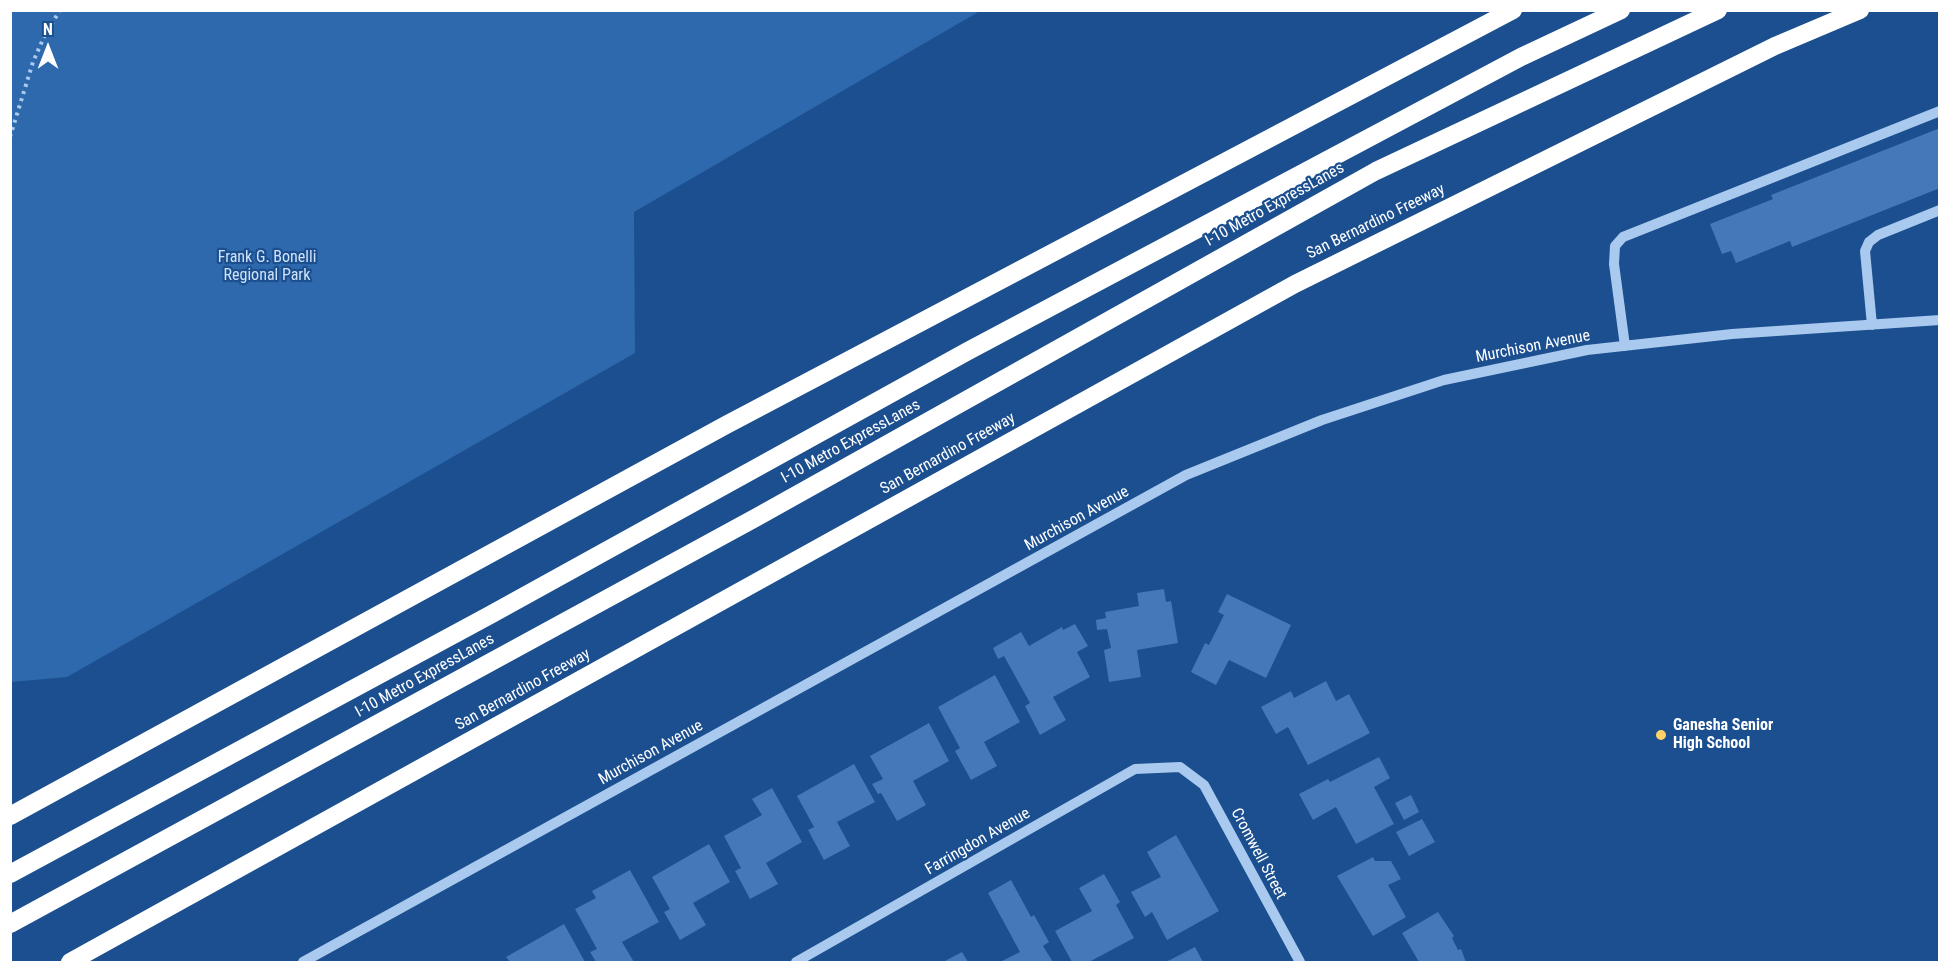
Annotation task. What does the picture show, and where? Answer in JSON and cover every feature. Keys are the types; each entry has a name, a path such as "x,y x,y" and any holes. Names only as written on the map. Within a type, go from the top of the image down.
{"highway":[{"path":"10,816 726,425 1513,10"},
{"name":"I-10 Metro ExpressLanes","path":"10,874 490,615 979,345 1521,57 1621,10"},
{"name":"I-10 Metro ExpressLanes","path":"10,924 705,545 1376,171 1718,10"},
{"name":"San Bernardino Freeway","path":"70,963 1295,284 1775,46 1860,10"}],"street":[{"path":"1624,346 1614,264 1615,246 1623,237 1940,111"},
{"path":"1872,324 1865,251 1869,242 1878,235 1940,210"},
{"name":"Murchison Avenue","path":"303,963 1186,475 1322,420 1444,380 1587,350 1732,334 1940,320"},
{"name":"Farringdon Avenue","path":"796,963 1135,769 1180,767"},
{"name":"Cromwell Street","path":"1180,767 1204,785 1300,963"}],"path":[{"path":"10,137 33,63 44,37 60,10"}],"green space":[{"name":"Frank G. Bonelli Regional Park","path":"11,10 980,11 634,212 635,353 67,677 11,682"}],"building":[{"path":"1940,128 1940,188 1792,247 1790,241 1736,263 1731,251 1722,254 1710,224 1773,199 1771,195"},
{"path":"1164,589 1166,602 1171,601 1178,643 1137,650 1141,677 1109,682 1104,650 1111,648 1107,629 1097,630 1096,620 1106,618 1105,612 1139,606 1137,593"},
{"path":"1227,594 1291,625 1266,678 1229,660 1216,685 1191,672 1205,643 1209,645 1224,615 1218,612"},
{"path":"1075,624 1088,646 1077,652 1090,677 1053,697 1066,720 1040,735 1025,706 1030,703 1004,656 998,659 993,648 1021,632 1029,646 1062,627 1063,630"},
{"path":"995,675 1020,722 984,742 997,766 971,780 955,751 960,748 938,707"},
{"path":"1326,681 1336,701 1349,694 1370,733 1308,765 1288,727 1276,734 1261,707 1291,691 1294,698"},
{"path":"929,723 949,761 913,781 926,805 897,821 881,793 878,794 872,784 883,779 870,756"},
{"path":"1379,757 1390,778 1374,787 1394,824 1356,844 1336,807 1313,820 1299,794 1328,779 1330,782"},
{"path":"854,764 875,802 837,822 850,846 824,860 808,830 814,827 797,796"},
{"path":"772,788 802,842 766,863 778,884 750,899 735,871 741,868 724,836 762,815 752,799"},
{"path":"1411,795 1419,812 1404,820 1395,803"},
{"path":"1422,819 1435,842 1409,856 1396,832"},
{"path":"1176,835 1219,911 1167,940 1152,912 1145,917 1131,892 1161,877 1147,852"},
{"path":"709,844 730,882 693,903 706,925 680,940 664,912 670,909 652,877"},
{"path":"1373,857 1375,861 1391,861 1401,879 1388,885 1406,917 1373,936 1337,876"},
{"path":"630,870 659,922 622,942 634,962 596,962 590,952 597,949 575,909 596,898 592,891"},
{"path":"1104,874 1120,902 1116,905 1134,938 1089,962 1072,962 1055,931 1092,911 1079,888"},
{"path":"1011,880 1031,917 1034,915 1049,942 1043,946 1053,962 1000,962 1020,952 988,893"},
{"path":"1438,912 1454,936 1452,938 1458,950 1461,949 1466,962 1419,962 1402,933"},
{"path":"564,924 585,962 510,962 506,957"},
{"path":"1195,947 1203,962 1163,962 1170,960"},
{"path":"962,952 968,962 943,962"}],"place":[{"name":"Ganesha Senior High School","path":"1661,735"}]}
